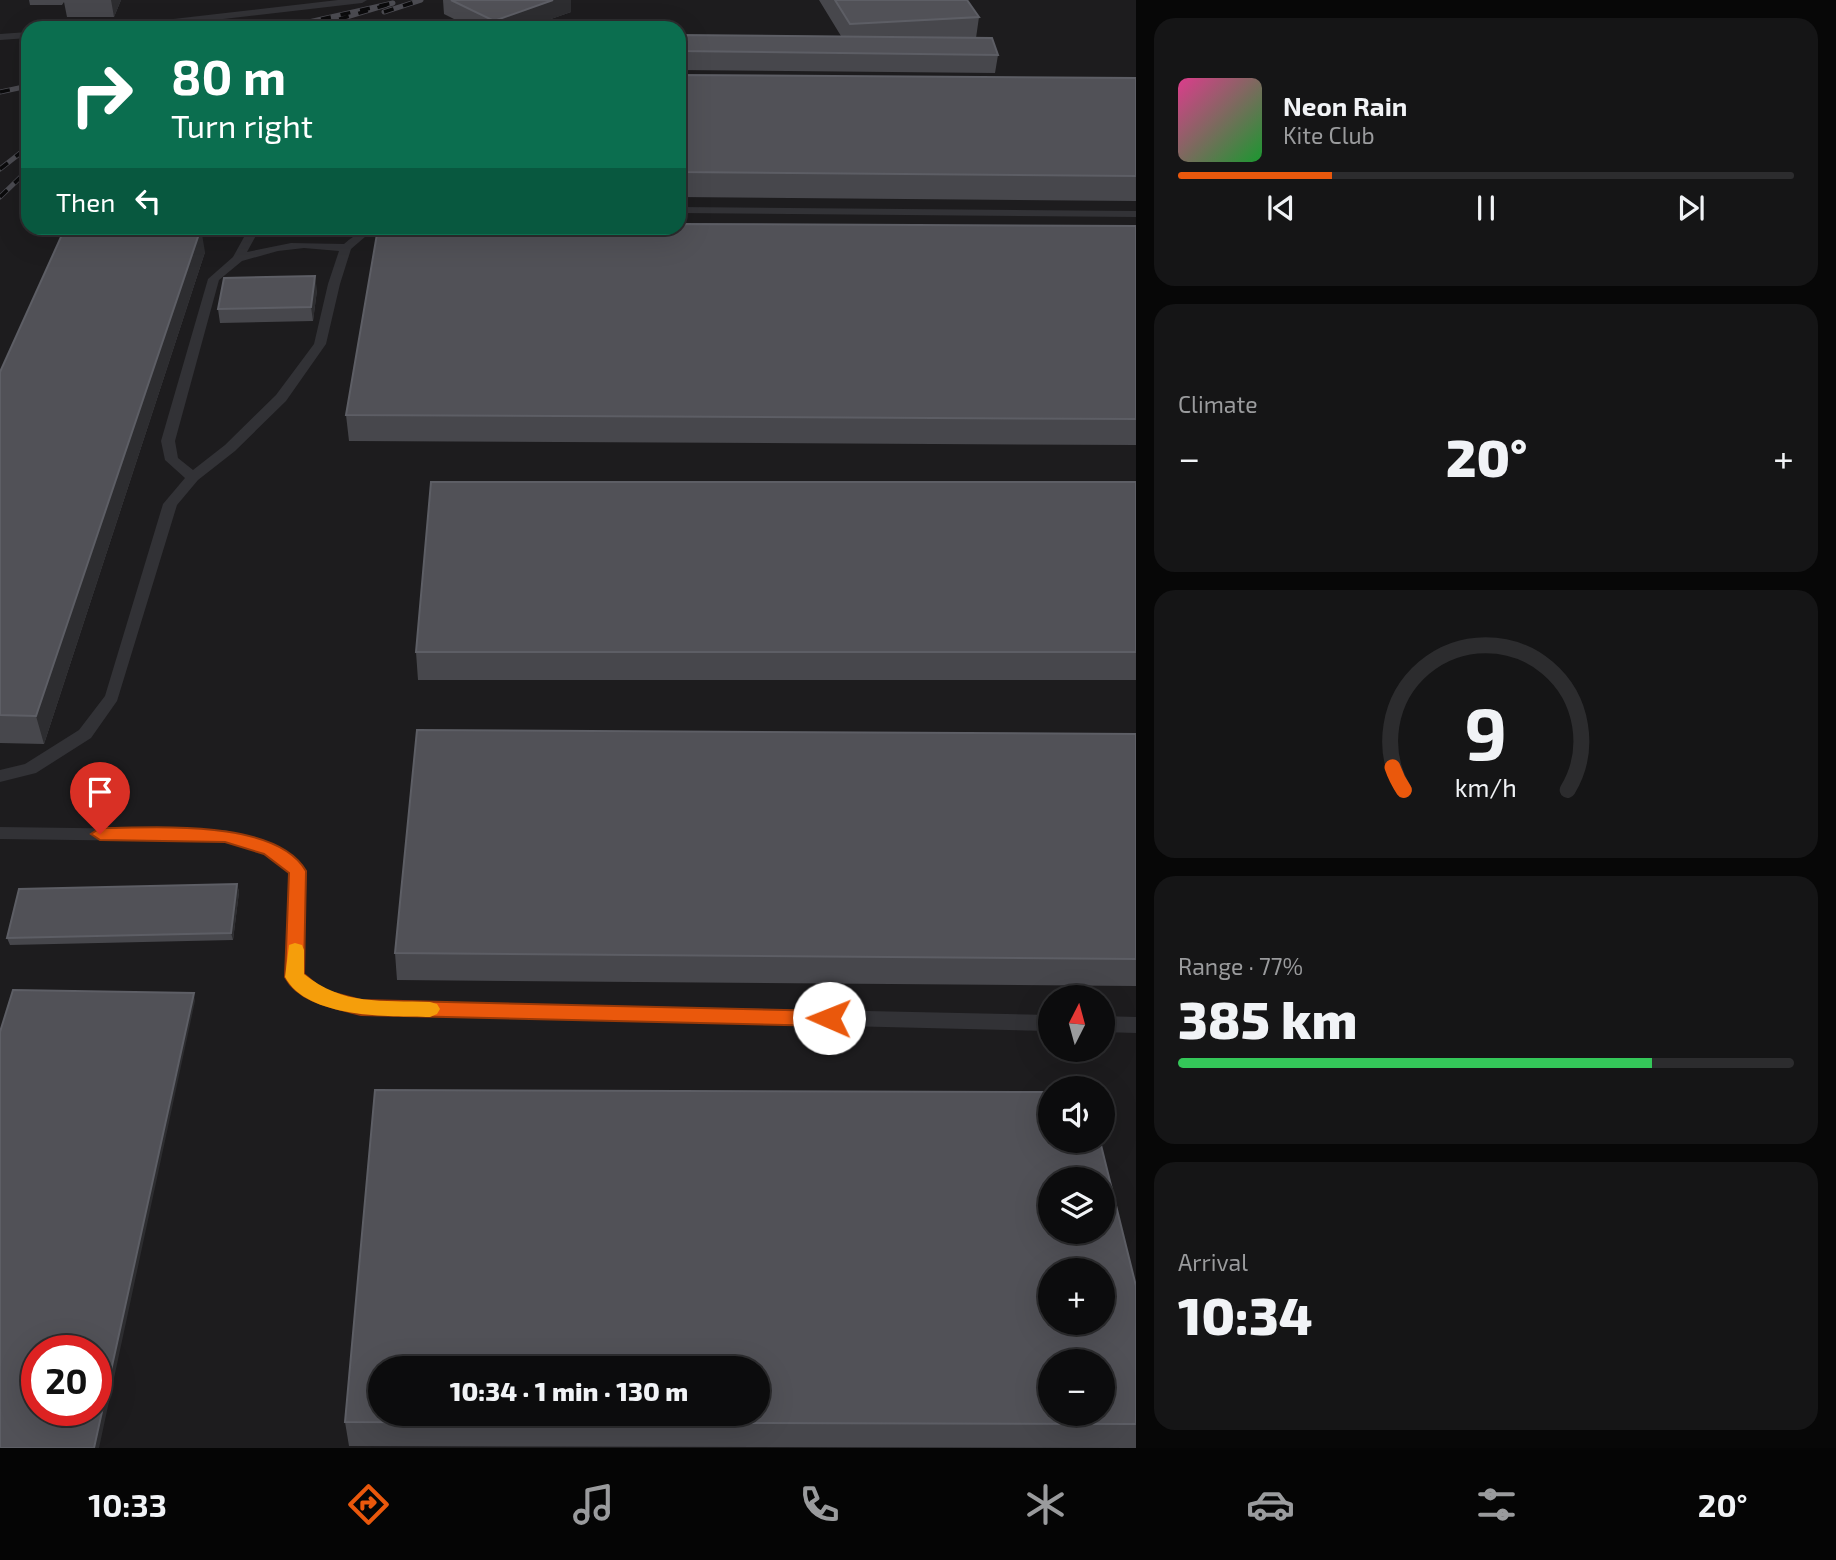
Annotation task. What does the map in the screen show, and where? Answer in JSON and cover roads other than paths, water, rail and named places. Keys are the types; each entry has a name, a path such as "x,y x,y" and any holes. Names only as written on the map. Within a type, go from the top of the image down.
{"lane":[{"path":"181,21 362,0"},
{"path":"0,37 21,36"},
{"path":"686,210 1136,214"},
{"path":"238,259 250,235"},
{"path":"0,776 30,769 85,734 112,697 170,504 193,477 230,448 281,398 320,344 334,284 346,248 361,235"},
{"path":"193,477 172,460 168,441 214,279 238,259 267,250 316,239 346,248"},
{"path":"0,833 225,836 270,849 298,871 294,977 317,995 361,1007 1038,1023"},
{"path":"1115,1024 1136,1025"}],"railway":[{"path":"384,12 421,0"},
{"path":"313,21 393,3 333,21"},
{"path":"0,92 21,88"},
{"path":"0,169 21,152"},
{"path":"0,197 21,177"}]}
